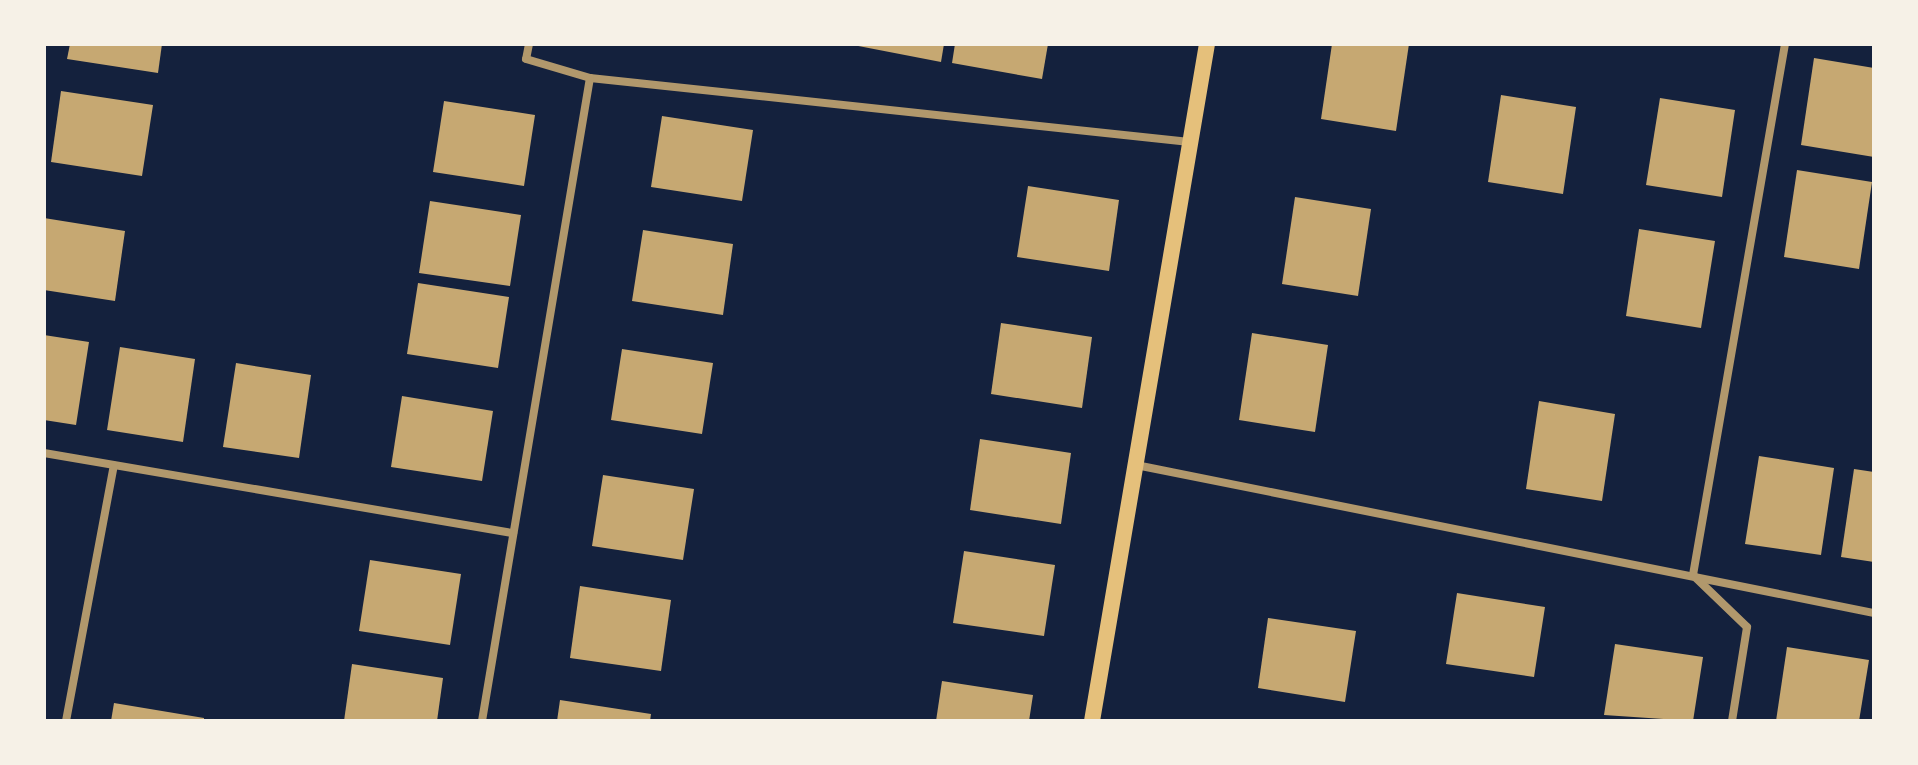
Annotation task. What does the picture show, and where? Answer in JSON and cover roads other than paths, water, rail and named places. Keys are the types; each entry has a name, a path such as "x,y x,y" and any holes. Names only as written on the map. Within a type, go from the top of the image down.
{"main road":[{"path":"1092,721 1207,44"}],"street":[{"path":"529,44 526,59 590,78 1190,142"},
{"path":"1693,575 1785,44"},
{"path":"482,721 590,78"},
{"path":"44,453 513,533"},
{"path":"66,721 114,465"},
{"path":"1135,465 1874,613"},
{"path":"1693,575 1747,627 1732,721"}]}
